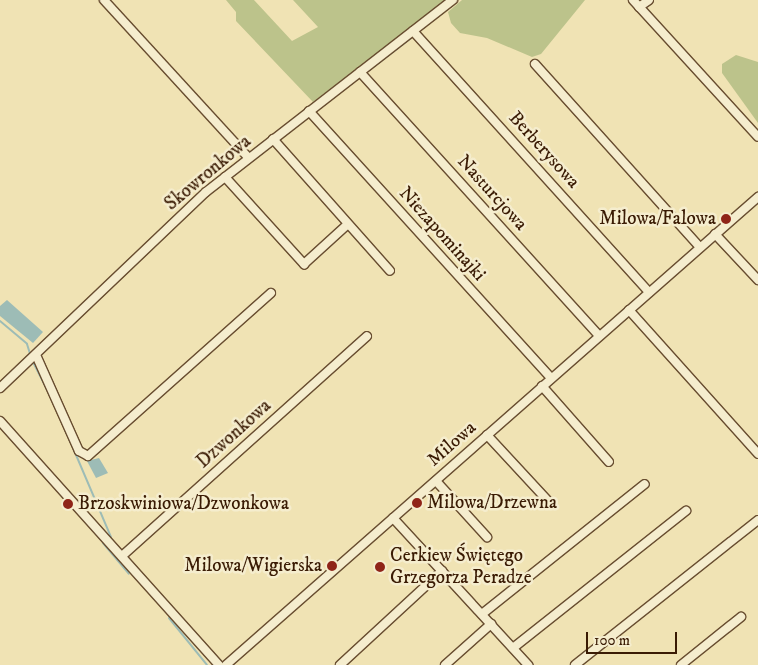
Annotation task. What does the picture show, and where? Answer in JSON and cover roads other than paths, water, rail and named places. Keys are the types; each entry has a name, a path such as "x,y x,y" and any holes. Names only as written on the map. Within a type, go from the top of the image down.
{"street":[{"path":"104,0 249,158"},
{"name":"Skowronkowa","path":"0,388 225,177 453,0"},
{"path":"633,0 758,137"},
{"path":"639,7 649,0"},
{"name":"Berberysowa","path":"414,31 649,292"},
{"path":"535,64 700,247"},
{"name":"Nasturcjowa","path":"360,72 599,336"},
{"name":"Niezapominajki","path":"308,111 551,378"},
{"path":"273,140 390,271"},
{"path":"225,177 304,264 348,224"},
{"name":"Milowa","path":"226,665 758,197"},
{"path":"715,234 758,280"},
{"path":"36,355 79,451 88,456 271,293"},
{"path":"629,310 757,453"},
{"name":"Dzwonkowa","path":"122,556 366,336"},
{"path":"542,386 609,462"},
{"path":"0,421 219,665"},
{"path":"487,435 551,504"},
{"path":"436,481 487,537"},
{"path":"482,614 645,484"},
{"path":"513,648 686,511"},
{"path":"393,518 528,665"},
{"path":"575,665 758,520"},
{"path":"340,665 442,572"},
{"path":"681,665 741,617"},
{"path":"446,665 491,624"}],"water":[{"path":"7,300 43,332 33,343 0,316 0,306"},
{"path":"99,458 108,473 96,478 87,461"}],"waterway":[{"path":"368,71 411,38"},
{"path":"0,321 27,344 30,354"},
{"path":"33,362 51,397"},
{"path":"56,408 111,537"},
{"path":"103,543 129,574"},
{"path":"169,618 207,665"}],"place":[{"name":"Milowa/Falowa","path":"726,219"},
{"name":"Milowa/Drzewna","path":"417,503"},
{"name":"Brzoskwiniowa/Dzwonkowa","path":"68,504"},
{"name":"Milowa/Wigierska","path":"332,566"},
{"name":"Cerkiew Świętego Grzegorza Peradze","path":"380,567"}]}
